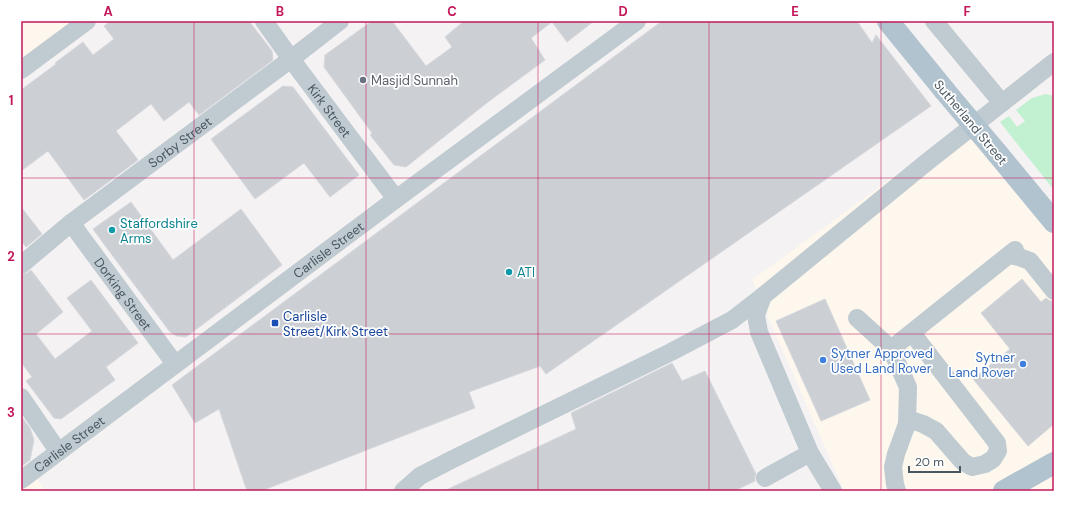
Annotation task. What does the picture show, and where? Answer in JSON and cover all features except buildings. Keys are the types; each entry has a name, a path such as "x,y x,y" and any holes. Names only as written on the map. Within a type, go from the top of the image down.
{"main road":[{"name":"Sutherland Street","path":"888,21 1054,222"},
{"path":"1004,491 1054,463"}],"street":[{"path":"21,70 87,21"},
{"name":"Kirk Street","path":"264,21 396,199"},
{"name":"Sorby Street","path":"21,265 70,223 340,21"},
{"name":"Carlisle Street","path":"21,480 396,199 637,21"},
{"path":"934,21 1002,103"},
{"path":"403,491 420,476 439,466 732,320 954,140 1053,65"},
{"name":"Dorking Street","path":"70,223 175,364"},
{"path":"890,349 1012,253 1030,261 1054,291"},
{"path":"763,296 756,315 759,332 810,453 833,491"},
{"path":"857,318 890,349 908,387 908,419 894,462 893,473 897,491"},
{"path":"908,419 923,424 936,431 962,462 972,467 985,464 993,459 998,451 997,443 912,333"},
{"path":"21,397 58,451"},
{"path":"765,478 810,453"}],"shaded area":[{"path":"21,21 87,21 21,70"},
{"path":"973,119 1054,210 1054,491 844,491 752,280"},
{"path":"27,463 45,491 21,491 21,467"}],"green space":[{"path":"1046,94 1054,96 1054,190 1000,122 1009,116 1017,127 1025,121 1016,110 1032,98"}],"place":[{"name":"Masjid Sunnah","path":"363,80"},
{"name":"Staffordshire Arms","path":"112,230"},
{"name":"ATI","path":"509,272"},
{"name":"Carlisle Street/Kirk Street","path":"275,323"},
{"name":"Sytner Approved Used Land Rover","path":"823,360"},
{"name":"Sytner Land Rover","path":"1023,364"}]}
